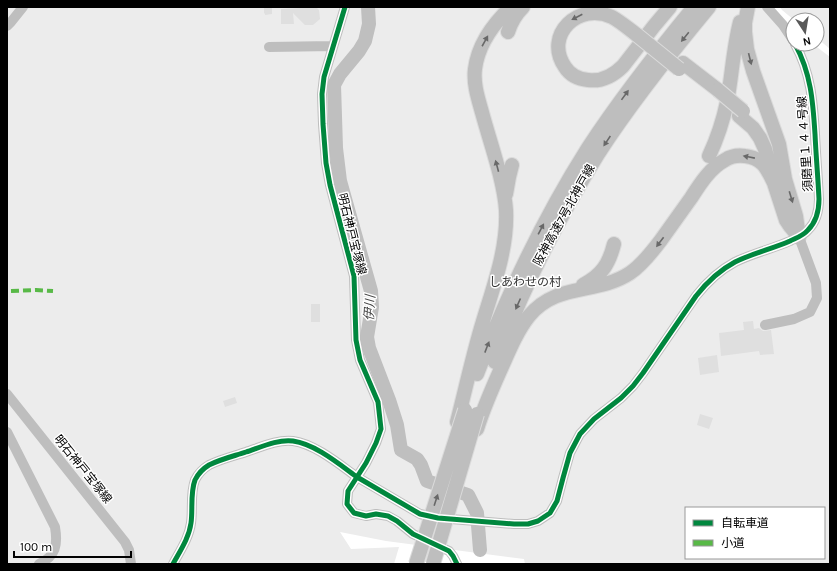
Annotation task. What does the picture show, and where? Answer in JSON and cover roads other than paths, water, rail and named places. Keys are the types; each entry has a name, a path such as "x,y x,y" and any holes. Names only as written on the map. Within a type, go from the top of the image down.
{"highway":[{"path":"506,204 478,100 475,77 476,62 481,48 491,30 511,7"},
{"path":"508,32 515,17 524,7"},
{"path":"611,7 639,33 741,113 753,128 762,143 779,181 786,220 799,237"},
{"path":"639,33 612,17 599,13 586,13 574,18 565,27 559,40 559,52 567,70 578,78 595,81 608,77 623,66 670,7"},
{"name":"阪神高速7号北神戸線","path":"433,564 450,505 479,370 502,312 533,245 563,189 589,147 642,72 694,7"},
{"name":"阪神高速7号北神戸線","path":"416,564 446,468 471,412 487,382 513,316 534,270 562,216 599,154 630,108 709,7"},
{"path":"747,7 745,28 747,49 753,71 781,151 779,181"},
{"path":"709,156 725,108 738,29 747,7"},
{"path":"572,290 610,283 626,276 637,267 661,241 708,173 726,159 737,155 755,158 779,181"},
{"path":"471,412 481,330 501,259 506,227 507,186 512,165"},
{"path":"471,412 492,389 519,330 529,316 552,297 572,290 591,280 601,272 608,262 614,244"}],"street":[{"path":"7,26 23,7"},
{"name":"明石神戸宝塚線","path":"345,7 324,76 322,94 326,163 330,185 352,264 354,276 356,340 360,360 378,402 381,429 366,463 348,491 347,504 354,513 366,516 376,514 388,516 397,521 413,534 449,551 457,564"},
{"path":"767,7 785,28"},
{"path":"269,47 333,46"},
{"name":"須磨里１４４号線","path":"799,52 804,63 811,90 819,199 818,211 813,223 808,230 799,237"},
{"path":"173,564 190,530 192,521 192,497 195,481 201,472 208,466 222,460 280,442 293,441 308,445 336,462 356,477 420,514 438,518 489,522 528,524 538,521 550,513 557,501 570,453 580,434 594,419 621,398 633,386 704,286 727,266 799,237 816,283 817,298 810,312 794,319 765,325"},
{"name":"明石神戸宝塚線","path":"7,394 125,542 129,550 131,564"},
{"path":"7,432 55,527 57,538 56,547 50,556 39,564"}],"waterway":[{"name":"伊川","path":"368,7 369,24 365,41 359,51 340,74 334,85 336,148 340,181 371,291 372,307 367,337 369,348 397,425 401,450 417,459 427,481 468,495 477,513 480,550"}],"park label":[{"name":"しあわせの村","path":"525,282"}]}
